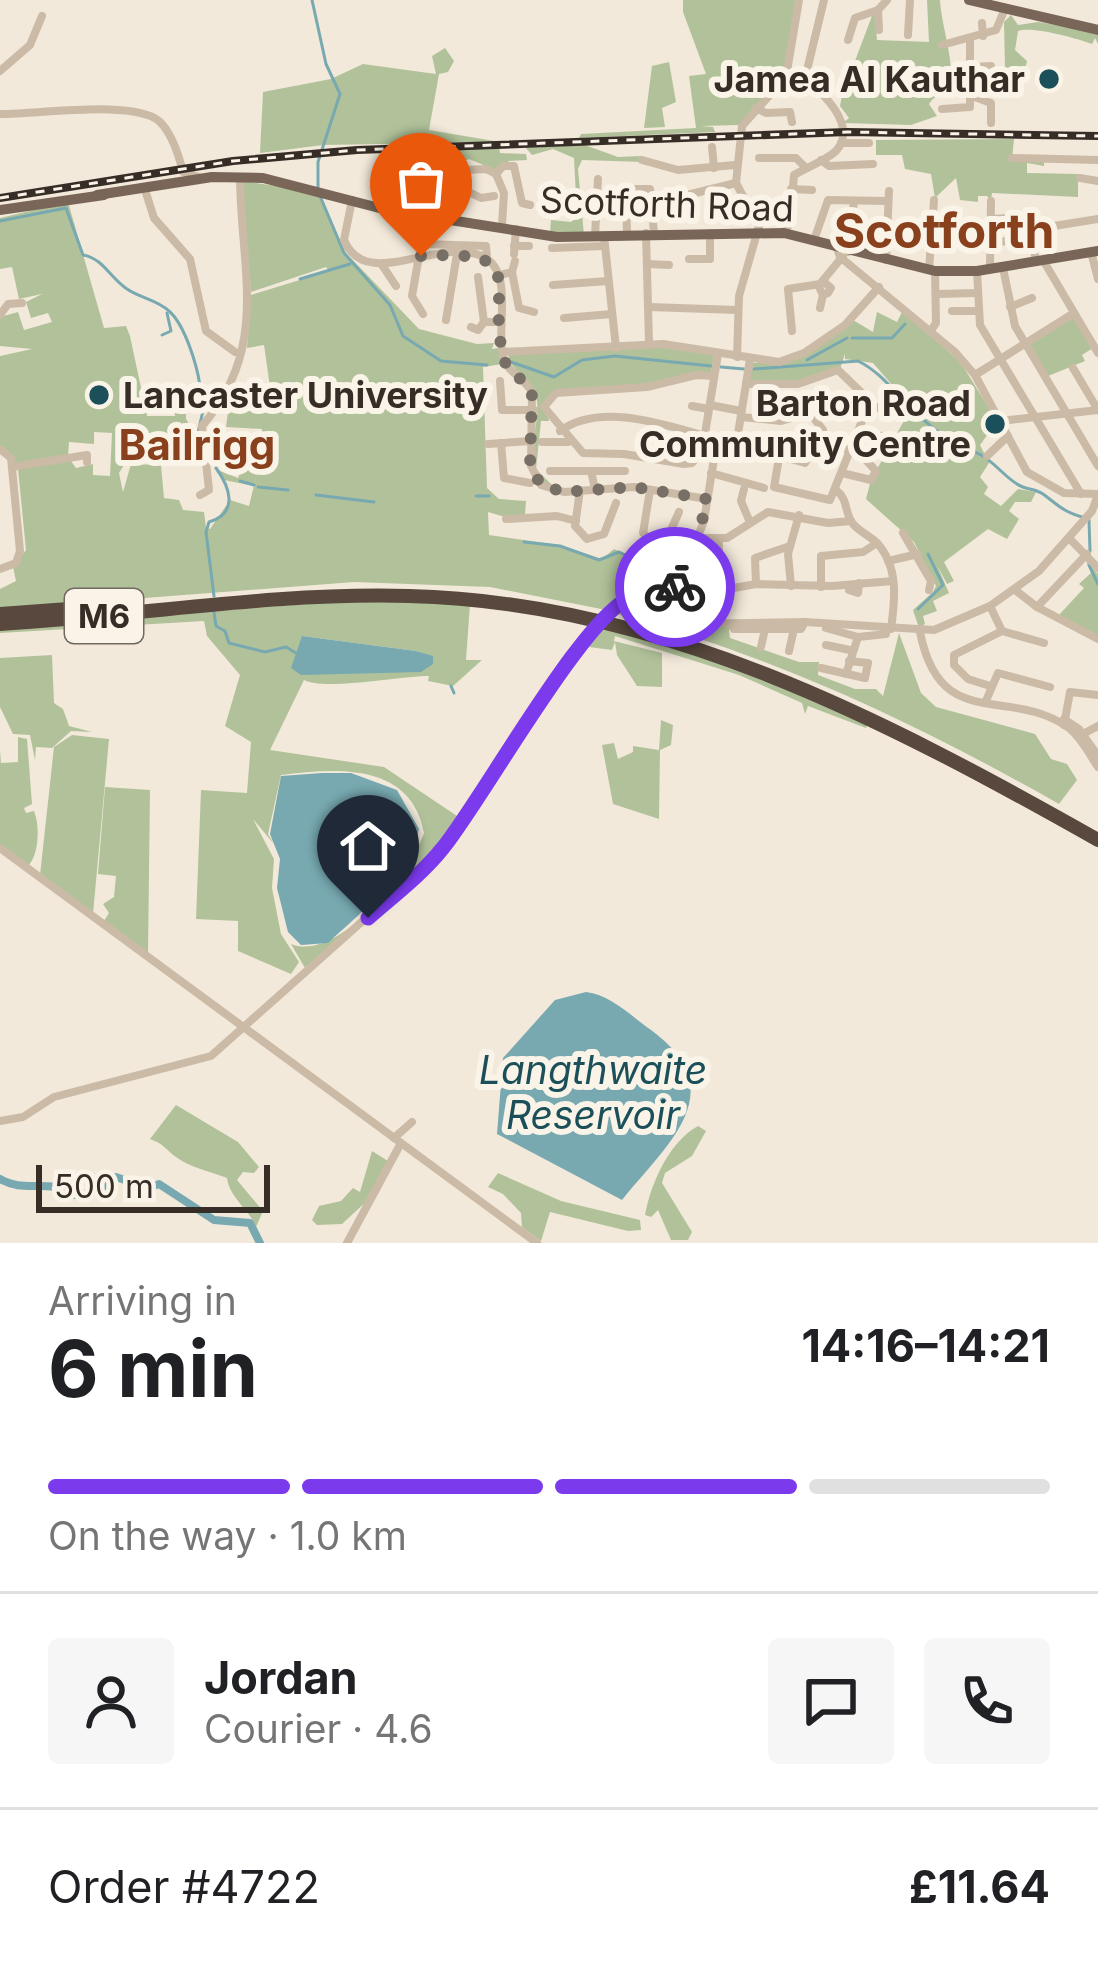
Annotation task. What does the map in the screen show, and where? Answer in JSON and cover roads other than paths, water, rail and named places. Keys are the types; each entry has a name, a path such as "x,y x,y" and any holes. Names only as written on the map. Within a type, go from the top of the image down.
{"highway":[{"name":"M6","path":"0,624 390,588 465,590 613,617 716,648 831,692 938,743 1098,836"},
{"name":"M6","path":"0,614 214,602"}],"main road":[{"path":"969,0 1098,30"},
{"name":"Scotforth Road","path":"1,212 235,177 312,188 387,210 517,227 557,237 602,240 650,233 787,228 843,254 932,270 990,270 1095,252"},
{"name":"Scotforth Road","path":"97,195 148,190"}],"street":[{"path":"737,357 737,310 758,232 757,218 736,184 735,166 742,128 779,88 788,70 799,0"},
{"path":"807,63 824,0"},
{"path":"848,40 855,18 878,10 886,0"},
{"path":"910,0 910,32"},
{"path":"942,45 1000,28 1014,8"},
{"path":"878,10 879,30"},
{"path":"0,71 30,45 42,16"},
{"path":"982,23 983,36"},
{"path":"942,109 966,111 972,96 970,40"},
{"path":"973,67 991,66"},
{"path":"788,70 832,105 841,136"},
{"path":"972,96 991,103 991,123"},
{"path":"756,108 766,113 790,112 792,122"},
{"path":"0,114 108,110 149,116 161,124 182,168 203,180"},
{"path":"841,136 869,143"},
{"path":"787,228 794,175 821,160 841,136"},
{"path":"712,147 714,168"},
{"path":"759,158 796,158 806,168"},
{"path":"1012,158 1098,160"},
{"path":"642,160 668,169 735,166"},
{"path":"821,160 829,166 873,164"},
{"path":"496,174 512,164 520,178 522,202 530,205"},
{"path":"460,188 463,170 486,169 496,174 504,193 502,225"},
{"path":"200,495 208,490 202,426 221,401 245,353 249,293 235,177"},
{"path":"1080,178 1098,181"},
{"path":"598,181 616,348"},
{"path":"687,195 736,184"},
{"path":"437,192 460,188 481,198 494,196"},
{"path":"627,235 626,189 650,189 650,343"},
{"path":"148,190 160,223 190,259 205,328 230,347"},
{"path":"757,218 791,194 812,190"},
{"path":"814,240 826,201 888,196 886,262"},
{"path":"352,199 344,224 347,247 360,261 382,265 421,252"},
{"path":"932,329 934,200"},
{"path":"792,331 787,291 794,285 820,283 843,254 854,201"},
{"path":"991,201 990,270 977,293 977,311 1082,496"},
{"path":"787,228 796,212"},
{"path":"992,219 1027,217 1040,260 1098,353"},
{"path":"992,243 1098,219"},
{"name":"Scotforth Road","path":"514,254 517,227"},
{"path":"689,259 710,259 710,232"},
{"path":"552,248 602,240"},
{"path":"419,312 412,296 423,244 487,259 500,275 502,352 508,368 530,388 537,441 535,480 557,491 650,490 707,499"},
{"path":"438,250 486,246 490,251 487,259"},
{"name":"Scotforth Road","path":"514,254 529,246"},
{"path":"1095,252 1098,279"},
{"path":"445,321 457,254"},
{"path":"514,254 517,310 534,312"},
{"path":"825,627 920,632 990,606 1015,590 1070,538 1096,506 1098,494 1082,496 1036,480 975,375 932,329 843,254"},
{"path":"648,264 669,265"},
{"path":"382,265 396,283"},
{"path":"990,270 1025,344 1098,466"},
{"path":"500,275 512,272"},
{"path":"553,285 608,281"},
{"path":"471,327 478,329 484,322 480,283"},
{"path":"820,283 820,308"},
{"path":"502,352 650,343 779,362 804,352 853,318 879,287"},
{"path":"935,294 977,293"},
{"path":"1010,307 1033,298"},
{"path":"0,314 8,304 22,303"},
{"path":"649,307 737,310"},
{"path":"952,311 977,311"},
{"path":"975,375 1074,313"},
{"path":"564,318 612,314"},
{"path":"484,322 501,322"},
{"path":"714,376 552,394 545,411 583,453 692,463 705,441 718,354"},
{"path":"692,406 710,407 741,414 782,421 810,413 823,426 807,462 743,446 738,434 741,414 750,359"},
{"path":"1000,421 1098,410 1073,368"},
{"path":"746,384 798,384 838,370 862,391 868,404 835,490 825,502 772,484 779,458"},
{"path":"501,386 502,410 534,410"},
{"path":"868,404 895,415"},
{"path":"560,431 574,422 610,418 705,441 713,454 698,538 680,582 655,604"},
{"path":"860,428 891,440"},
{"path":"987,456 1008,436"},
{"path":"820,439 850,451"},
{"path":"488,444 569,442"},
{"path":"501,443 504,478 526,482"},
{"path":"0,449 11,458 20,550 16,563 0,568"},
{"path":"12,467 56,463 80,453 87,454 87,462"},
{"path":"842,473 872,480 876,471 865,459"},
{"path":"591,471 595,489"},
{"path":"554,472 624,471"},
{"path":"711,472 764,488"},
{"path":"580,490 576,520 583,537 596,539 604,533 615,501"},
{"path":"650,490 642,529 676,561"},
{"path":"744,490 741,502 749,520"},
{"path":"835,490 844,496 850,521 877,543 888,561 893,581 889,631"},
{"path":"698,538 718,541 768,512 829,523 850,521"},
{"path":"662,550 677,514"},
{"path":"790,586 790,546 799,515"},
{"path":"506,519 557,516 576,520"},
{"path":"903,533 931,581 929,590"},
{"path":"1037,607 1094,559 1070,538"},
{"path":"717,623 718,541"},
{"path":"821,586 821,556 863,552 877,543"},
{"path":"756,584 755,558 790,546"},
{"path":"888,561 918,554"},
{"path":"717,591 756,584 893,581"},
{"path":"849,590 858,593 859,583"},
{"path":"1015,590 1098,639"},
{"path":"0,1121 23,1117 54,1097 205,1059 244,1028 438,854 613,608 635,596 655,604 668,619 686,625 805,622 859,631"},
{"path":"686,625 681,608 688,596"},
{"path":"990,606 1002,631"},
{"path":"738,630 763,638 803,629 805,622"},
{"path":"792,649 794,629"},
{"path":"846,674 859,631"},
{"path":"990,686 968,679 952,660 1002,631 1044,643"},
{"path":"920,632 941,685 985,703 1068,724 1084,734 1098,756"},
{"path":"821,668 864,679 869,660 826,645"},
{"path":"985,703 998,673 1050,687"},
{"path":"1098,695 1070,692 1068,724 1098,767"},
{"path":"1084,734 1098,726"},
{"path":"0,848 537,1243"},
{"path":"347,1243 412,1122"}],"water":[{"path":"302,636 416,651 433,656 433,664 421,672 301,675 291,668"},
{"path":"351,773 397,790 419,829 406,862 369,905 328,943 301,945 288,932 277,888 280,859 270,834 281,776"},
{"name":"Langthwaite Reservoir","path":"586,992 612,1002 651,1030 675,1052 688,1074 685,1116 658,1158 622,1200 497,1134 503,1058 555,1000"}],"waterway":[{"path":"312,0 326,64 340,94 318,162 318,187"},
{"path":"320,196 344,253 390,305 403,336 441,361 487,365"},
{"path":"0,221 66,208 83,255 96,260 127,289 160,304 175,317 200,386"},
{"path":"300,279 350,264"},
{"path":"162,335 171,331 167,313"},
{"path":"852,338 892,338 905,324"},
{"path":"807,360 847,338"},
{"path":"511,362 554,377 582,360 615,356 711,366"},
{"path":"754,369 858,361 939,432 986,458 1020,486 1082,517"},
{"path":"721,367 744,369"},
{"path":"200,388 202,406"},
{"path":"198,432 203,411"},
{"path":"214,596 206,532 209,522 225,512 229,498 216,468"},
{"path":"240,481 254,485"},
{"path":"258,487 288,490"},
{"path":"316,495 374,502"},
{"path":"476,496 489,496"},
{"path":"1089,520 1090,551"},
{"path":"524,542 560,546 599,560 619,552 666,575"},
{"path":"918,609 943,585 928,554"},
{"path":"1089,565 1098,584"},
{"path":"214,612 216,626 225,631 229,643 265,652 286,647 296,653"},
{"path":"451,686 454,693"},
{"path":"0,1179 55,1187 73,1195 101,1192 116,1177 148,1188 159,1184 214,1220 250,1223 260,1243"}],"railway":[{"path":"0,198 233,161 357,150 847,132 1098,136"}],"place":[{"name":"Jamea Al Kauthar","path":"1049,79"},
{"name":"Lancaster University","path":"99,395"},
{"name":"Barton Road Community Centre","path":"995,424"}],"district":[{"name":"Scotforth","path":"944,230"},
{"name":"Bailrigg","path":"197,444"}]}
